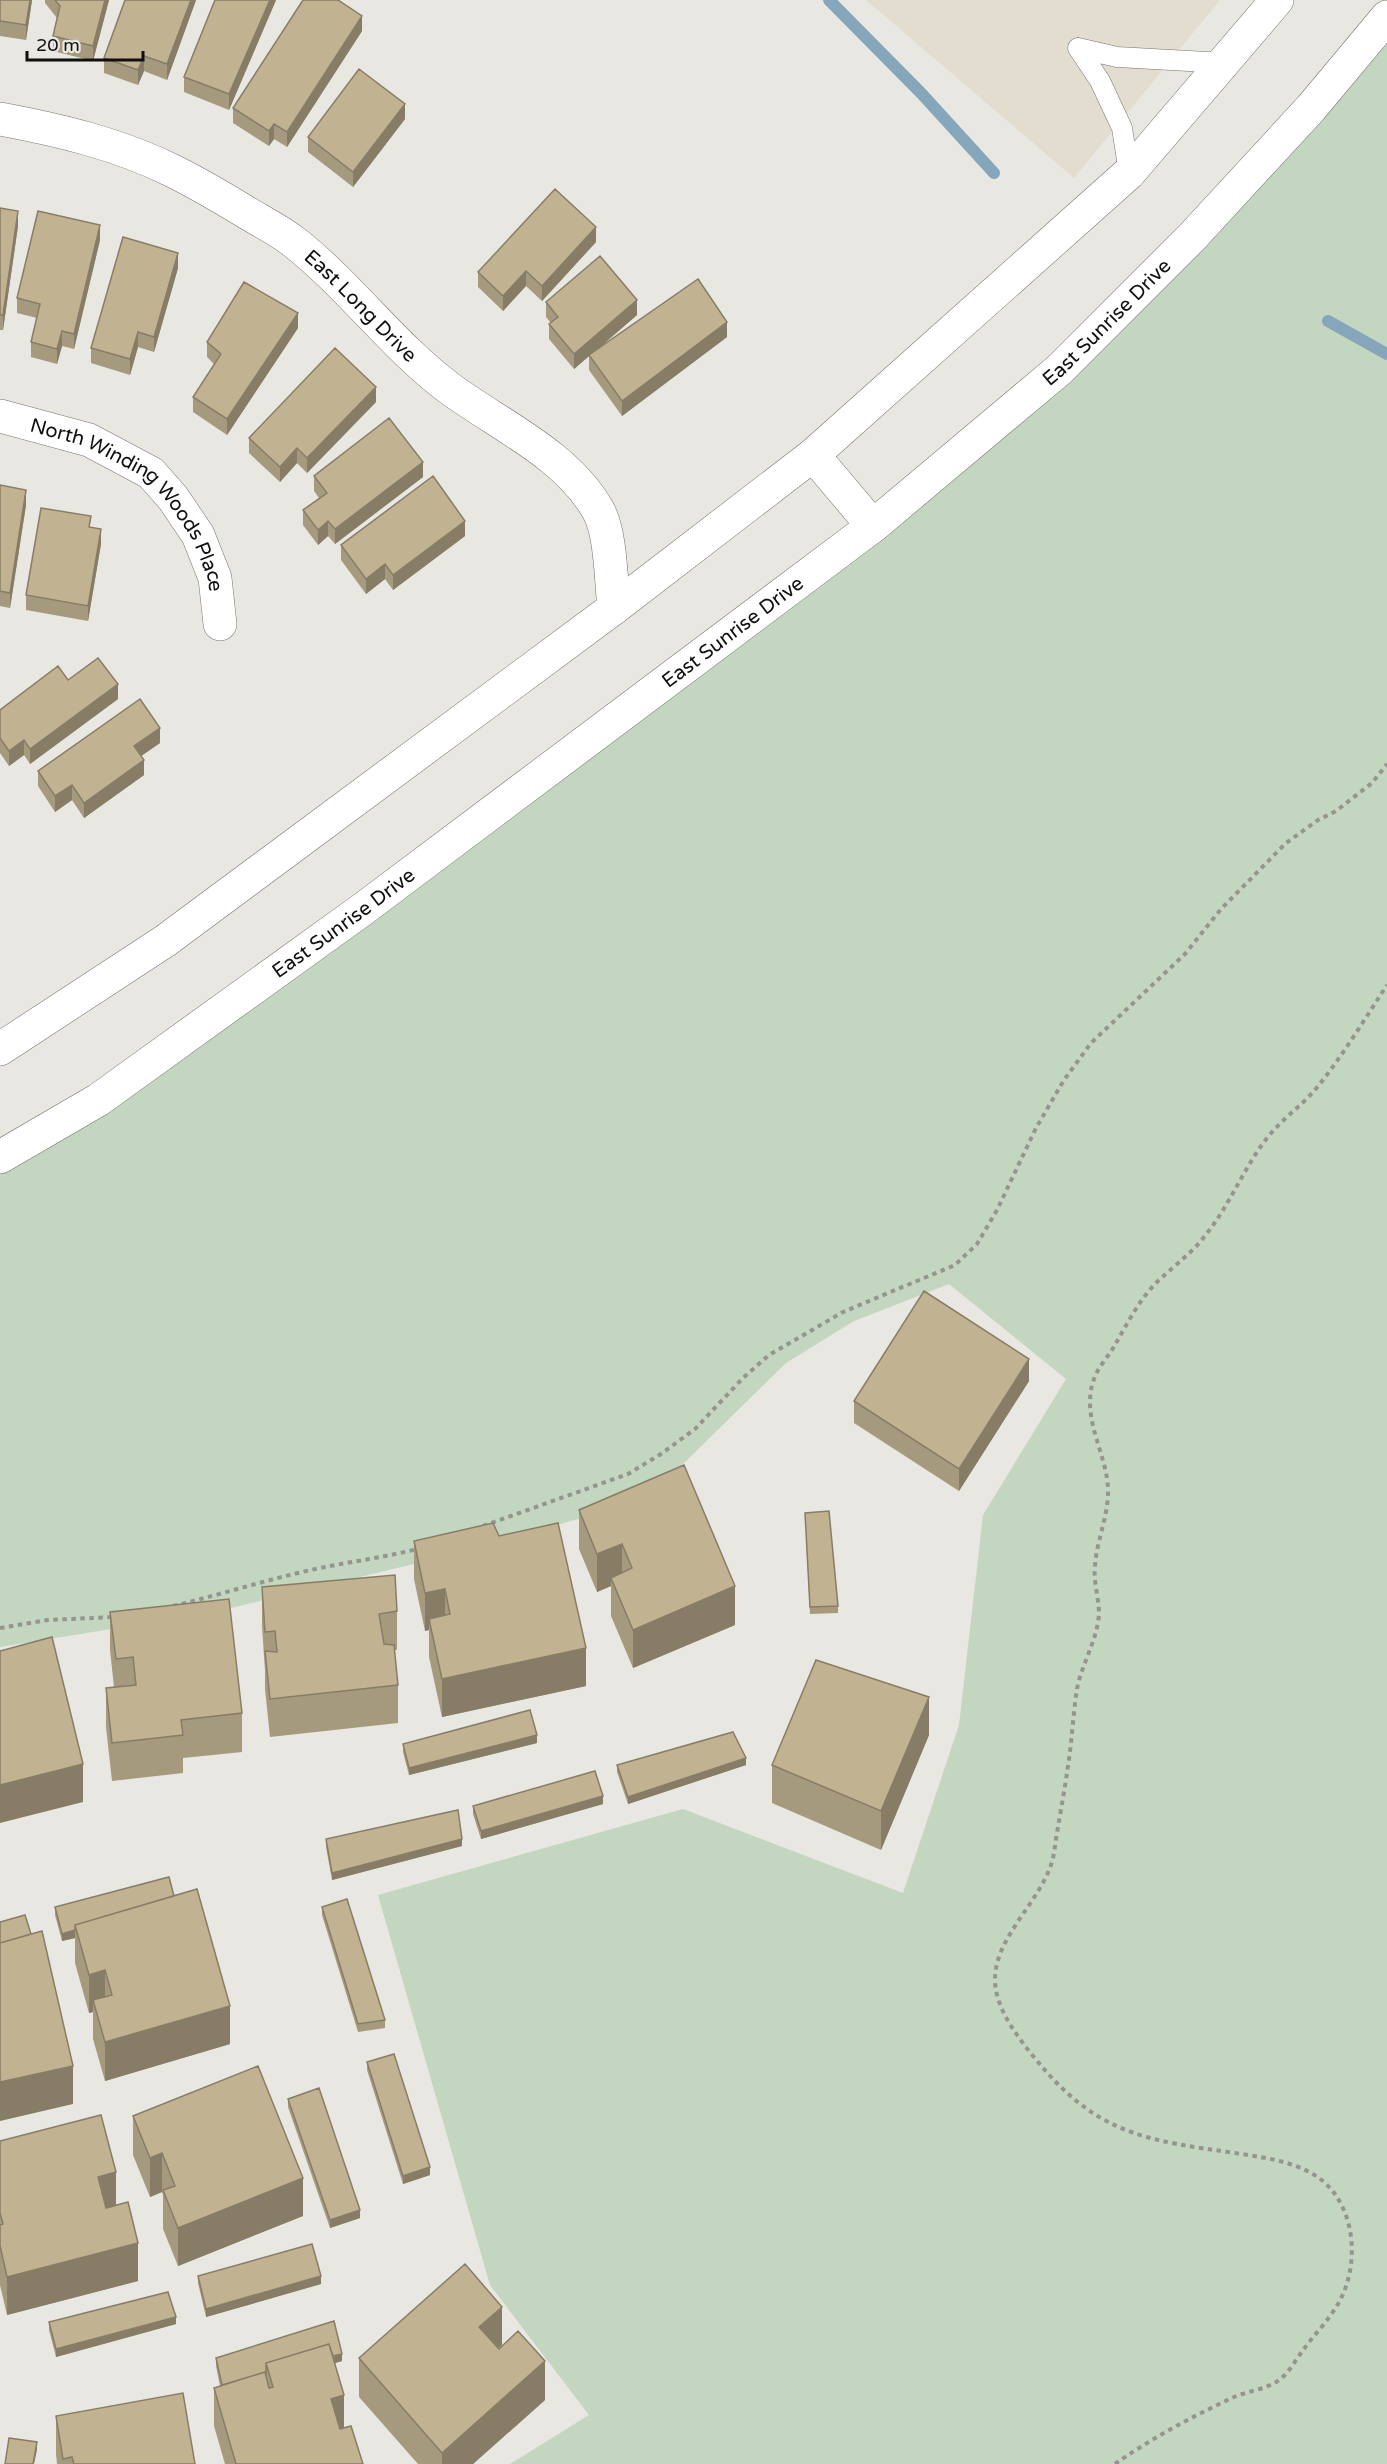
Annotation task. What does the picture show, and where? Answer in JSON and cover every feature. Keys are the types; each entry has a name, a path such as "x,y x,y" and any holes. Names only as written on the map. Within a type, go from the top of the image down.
{"main road":[{"path":"0,1049 165,941 614,608 813,455 1129,174 1278,0"},
{"name":"East Sunrise Drive","path":"0,1157 98,1100 363,909 873,526 1060,369 1192,237 1311,108 1387,17"},
{"name":"East Long Drive","path":"0,119 58,130 104,144 172,171 293,241 338,282 404,350 448,387 540,449 572,477 599,511 607,543 614,608"},
{"name":"North Winding Woods Place","path":"0,416 89,440 150,473 172,498 198,534 215,578 220,624"},
{"path":"813,455 873,526"}],"lane":[{"path":"1129,174 1122,128 1100,81 1078,48 1117,57 1225,63"}],"path":[{"path":"482,1526 628,1474 695,1429 743,1378 769,1355 843,1312 955,1265 977,1244 997,1210 1036,1128 1064,1080 1091,1043 1172,968 1221,909 1286,843 1372,783 1387,764"},
{"path":"1115,2464 1140,2447 1236,2396 1276,2383 1333,2314 1345,2290 1352,2247 1348,2220 1340,2201 1314,2174 1273,2160 1142,2137 1113,2127 1080,2106 1059,2086 1019,2037 998,1996 996,1977 1001,1956 1010,1935 1052,1867 1078,1683 1093,1646 1099,1612 1094,1580 1095,1561 1108,1495 1107,1478 1091,1424 1090,1397 1095,1376 1151,1288 1200,1243 1218,1219 1231,1192 1265,1140 1286,1116 1312,1093 1387,985"},
{"path":"166,1607 222,1595 299,1572 378,1559 423,1547"},
{"path":"0,1628 48,1620 121,1616"}],"shaded area":[{"path":"866,0 1220,0 1074,178"}],"green space":[{"path":"1387,17 1387,2464 510,2464 589,2415 490,2285 378,1895 683,1809 903,1893 959,1725 983,1515 1066,1379 949,1284 854,1321 786,1363 682,1465 641,1494 581,1518 476,1549 210,1613 0,1647 0,1157 98,1100 1060,369"}],"building":[{"path":"0,0 30,0 26,25 0,21"},
{"path":"55,0 105,0 93,46 53,36 60,6"},
{"path":"125,0 191,0 167,64 144,56 138,70 104,58"},
{"path":"215,0 270,0 229,94 184,77"},
{"path":"303,0 338,0 362,16 287,132 274,124 269,131 233,108"},
{"path":"359,69 405,104 353,172 308,137"},
{"path":"555,189 596,227 542,286 526,271 503,296 478,272"},
{"path":"0,208 18,211 3,315 0,315"},
{"path":"38,211 100,225 74,334 62,331 57,349 31,342 40,304 17,298"},
{"path":"123,237 178,253 154,337 138,332 130,359 91,348"},
{"path":"600,256 637,300 574,354 549,324 558,317 546,302"},
{"path":"698,279 727,322 622,401 589,355"},
{"path":"244,282 298,313 227,419 193,397 221,354 207,342"},
{"path":"335,348 376,387 307,458 297,448 280,467 249,438"},
{"path":"389,418 423,462 335,529 328,521 318,530 303,510 327,493 314,476"},
{"path":"433,476 465,521 393,575 385,564 366,579 341,545"},
{"path":"0,485 26,490 10,593 0,591"},
{"path":"41,508 91,516 89,527 101,529 88,606 26,595"},
{"path":"98,658 118,684 30,749 24,740 9,751 0,738 0,710 58,666 68,680"},
{"path":"140,699 160,728 134,746 144,760 84,803 72,785 55,796 38,771"},
{"path":"924,1291 1029,1359 959,1469 854,1401"},
{"path":"684,1465 735,1586 633,1630 611,1578 632,1568 622,1544 597,1554 579,1510"},
{"path":"829,1511 838,1606 810,1607 805,1513"},
{"path":"493,1523 499,1536 558,1523 586,1648 442,1679 429,1619 450,1614 445,1589 425,1593 414,1541"},
{"path":"395,1575 397,1611 379,1614 384,1644 394,1645 398,1685 270,1699 265,1651 277,1652 275,1631 265,1632 262,1587"},
{"path":"229,1599 242,1713 181,1720 183,1735 112,1743 106,1688 136,1685 133,1657 116,1659 110,1612"},
{"path":"52,1637 83,1764 0,1785 0,1651"},
{"path":"816,1660 929,1697 881,1811 772,1765"},
{"path":"530,1710 537,1735 409,1768 403,1744"},
{"path":"733,1732 746,1758 628,1797 617,1765"},
{"path":"595,1771 603,1796 481,1831 473,1806"},
{"path":"458,1810 462,1839 332,1873 326,1839"},
{"path":"169,1877 174,1896 75,1925 75,1930 62,1934 55,1907"},
{"path":"197,1889 230,2006 105,2042 93,2000 112,1995 105,1970 89,1975 75,1925"},
{"path":"347,1899 385,2020 358,2024 322,1907"},
{"path":"25,1915 31,1934 0,1943 0,1922"},
{"path":"42,1931 73,2066 0,2082 0,1943"},
{"path":"394,2054 430,2167 403,2176 367,2062"},
{"path":"258,2066 303,2178 178,2228 163,2190 175,2186 162,2153 150,2158 133,2116"},
{"path":"319,2088 360,2210 330,2220 288,2099"},
{"path":"101,2115 116,2172 98,2177 106,2208 128,2202 138,2243 7,2277 0,2246 0,2225 3,2224 0,2213 0,2141"},
{"path":"312,2244 321,2276 206,2309 198,2276"},
{"path":"465,2264 502,2307 479,2327 499,2349 518,2331 545,2361 442,2453 359,2358"},
{"path":"168,2292 176,2317 56,2349 49,2322"},
{"path":"334,2321 342,2354 333,2356 329,2344 266,2363 266,2376 265,2372 222,2385 216,2358"},
{"path":"329,2344 344,2395 331,2399 340,2429 351,2426 363,2464 236,2464 214,2388 265,2372 269,2388 273,2387 266,2363"},
{"path":"183,2393 195,2464 74,2464 72,2457 63,2459 56,2416"},
{"path":"9,2438 37,2442 33,2464 5,2464"}],"waterway":[{"path":"829,0 921,93 994,173"},
{"path":"1328,321 1387,354"}]}
